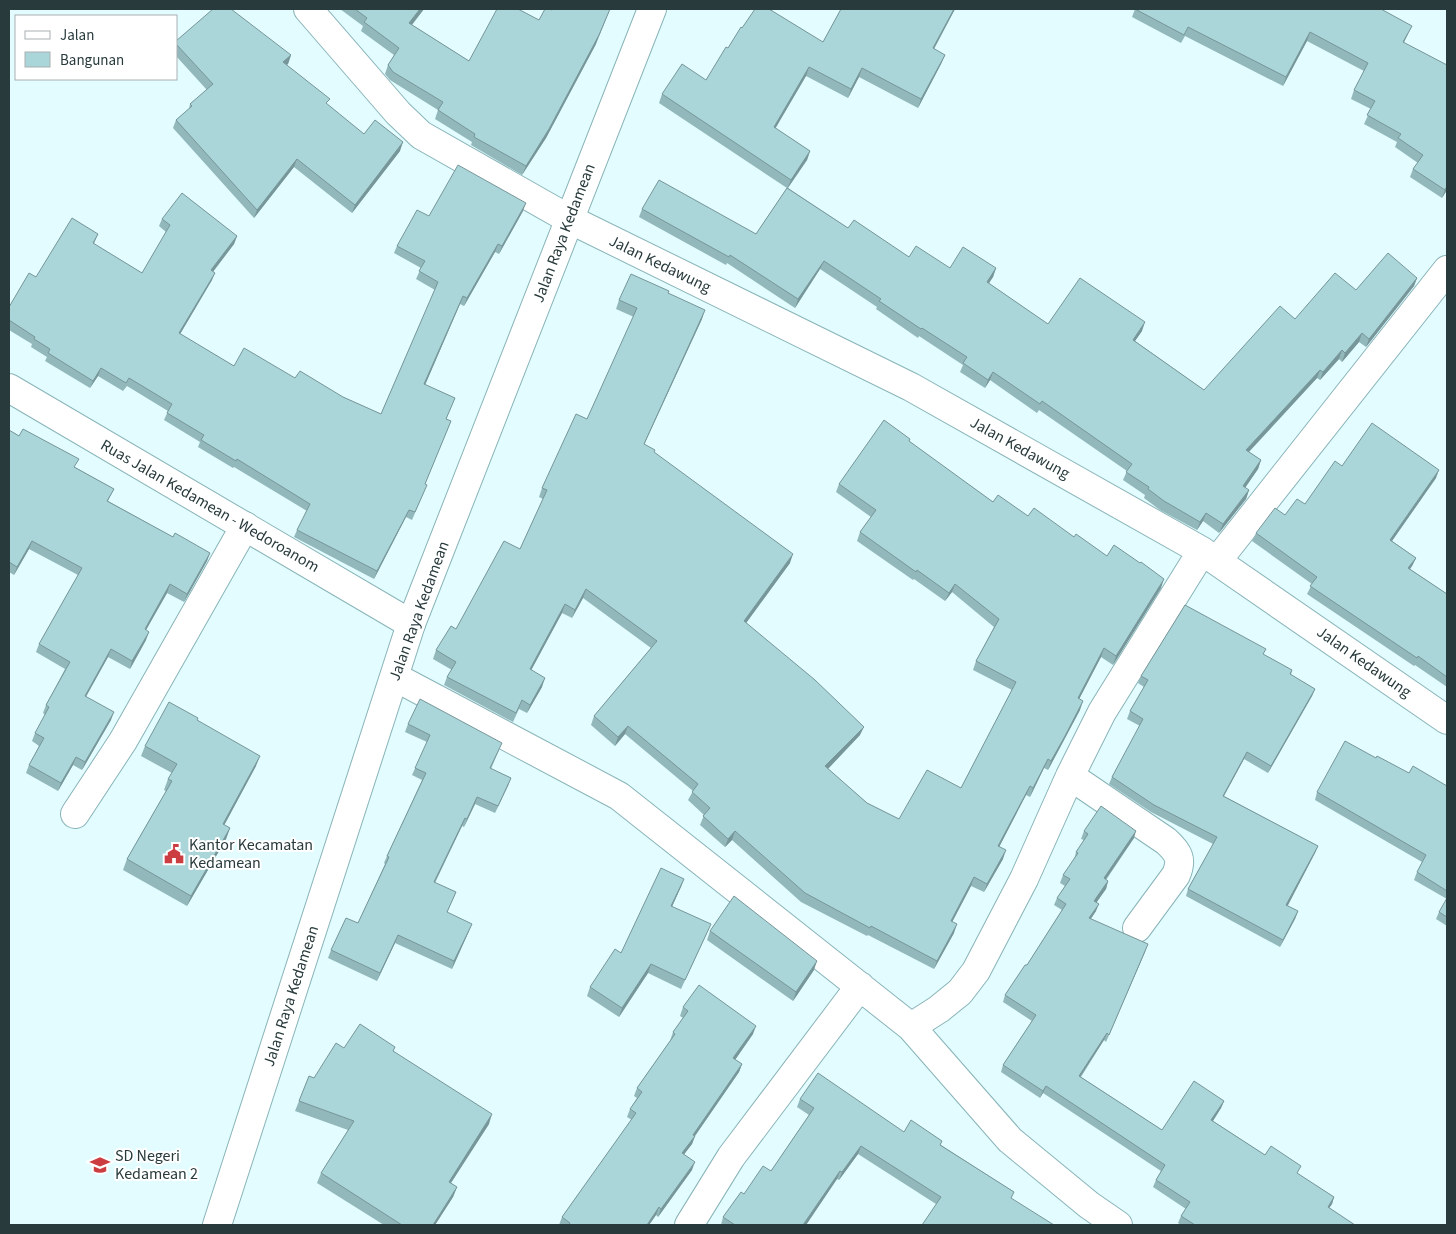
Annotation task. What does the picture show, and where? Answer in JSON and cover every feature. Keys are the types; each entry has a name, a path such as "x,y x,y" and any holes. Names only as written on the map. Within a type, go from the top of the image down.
{"main road":[{"name":"Jalan Kedawung","path":"308,9 403,118 421,135 569,220 911,387 1209,556 1447,720"},
{"name":"Jalan Raya Kedamean","path":"217,1225 412,624 652,9"},
{"path":"911,1027 939,1009 960,992 976,971 1024,880 1070,776 1102,712 1209,556 1447,270"},
{"name":"Ruas Jalan Kedamean - Wedoroanom","path":"9,388 412,624"},
{"path":"75,814 123,741 245,526"},
{"path":"395,677 619,796 911,1027 1010,1140 1118,1225"},
{"path":"1070,776 1166,841 1174,849 1180,860 1180,867 1176,875 1137,928"},
{"path":"688,1225 730,1158 860,986"}],"building":[{"path":"213,9 231,9 291,55 283,62 330,99 326,103 364,134 375,120 403,142 355,205 297,159 257,210 176,120 192,106 190,104 213,84 178,46 178,39"},
{"path":"355,9 420,9 409,23 469,61 497,9 518,9 539,20 545,9 610,9 599,35 549,129 526,166 474,137 475,134 438,110 443,102 393,72 388,65 399,48 364,22 367,18"},
{"path":"755,9 769,9 823,42 841,9 954,9 933,48 945,55 921,99 862,68 851,89 809,67 774,127 810,151 791,180 662,94 682,64 706,80 726,47 728,48"},
{"path":"1135,9 1381,9 1412,26 1403,42 1447,65 1447,186 1445,190 1413,169 1423,155 1398,138 1401,134 1367,115 1375,101 1354,90 1368,63 1310,32 1286,77 1188,27 1184,35"},
{"path":"458,165 526,203 502,246 498,244 467,298 463,296 424,384 455,398 446,419 451,421 415,512 409,510 377,571 297,530 310,504 237,459 236,461 201,440 204,435 167,413 172,404 129,378 126,383 101,368 93,381 48,353 50,349 9,320 9,307 29,273 36,277 72,218 98,234 93,243 142,273 170,225 162,219 182,193 237,236 211,270 215,273 179,333 234,366 244,348 295,378 300,371 343,397 381,414 438,282 419,271 425,261 397,246 417,210 429,216"},
{"path":"659,180 756,234 787,188 848,228 854,220 909,257 916,246 950,268 963,247 996,268 987,282 1048,324 1080,278 1145,322 1133,340 1204,390 1280,306 1295,319 1335,273 1356,290 1388,253 1417,278 1369,339 1362,333 1345,353 1342,350 1323,372 1320,370 1246,450 1261,460 1243,486 1249,490 1223,524 1206,513 1200,522 1164,501 1148,489 1149,487 1126,472 1132,464 1042,401 1040,404 993,372 988,380 963,363 967,357 879,301 881,299 824,261 798,299 730,255 729,257 642,209"},
{"path":"631,274 705,310 644,444 655,450 654,452 793,554 744,621 815,680 864,727 825,766 867,803 899,819 927,770 961,788 1016,682 976,661 999,619 955,584 949,593 860,532 876,510 839,484 884,420 910,439 909,441 993,502 998,495 1028,516 1034,508 1074,537 1076,534 1107,556 1114,545 1164,579 1116,656 1104,648 1078,698 1083,701 1065,736 1051,761 1048,759 1033,788 1030,786 998,846 1006,850 987,884 974,877 951,921 957,924 937,961 805,893 735,831 728,839 703,816 710,808 692,792 698,784 628,726 618,737 594,716 657,641 586,589 575,610 565,604 530,669 545,678 530,705 522,700 516,713 447,677 456,662 436,650 451,626 456,629 504,541 520,549 547,490 542,488 576,414 587,419 637,308 619,300"},
{"path":"1372,423 1439,470 1390,540 1416,558 1408,568 1447,594 1447,677 1310,586 1317,577 1256,533 1275,508 1285,515 1297,499 1305,504 1335,461 1342,466"},
{"path":"23,429 79,459 74,467 114,489 107,501 173,537 175,533 210,553 187,594 170,584 145,629 149,632 132,661 111,649 85,696 114,712 85,762 76,757 61,783 29,765 44,738 35,733 49,707 46,705 70,662 39,644 82,568 32,541 17,567 9,562 9,430 19,436"},
{"path":"1185,605 1266,649 1263,654 1292,670 1290,674 1315,689 1271,766 1247,752 1223,796 1318,846 1286,905 1298,911 1283,940 1188,889 1217,837 1154,805 1112,777 1143,719 1130,711 1148,680 1141,676"},
{"path":"420,699 502,743 490,768 511,778 498,806 477,797 434,882 456,892 447,912 472,924 454,961 398,935 380,973 331,950 346,918 358,923 426,773 415,768 430,735 408,724"},
{"path":"169,702 260,756 223,824 230,828 191,896 127,859 172,781 168,779 177,764 145,746"},
{"path":"1345,741 1409,773 1413,766 1447,786 1447,891 1417,872 1426,855 1317,792"},
{"path":"1101,806 1136,831 1104,878 1108,881 1094,901 1099,904 1089,918 1148,944 1109,1035 1107,1033 1079,1076 1162,1130 1194,1081 1224,1101 1211,1120 1265,1155 1271,1146 1301,1166 1297,1173 1334,1197 1328,1207 1355,1225 1195,1225 1181,1216 1190,1202 1156,1180 1165,1165 1046,1086 1043,1091 1003,1065 1036,1015 1005,995 1025,965 1027,965 1066,904 1057,898 1070,879 1063,875 1088,834 1084,831"},
{"path":"661,868 684,879 671,906 711,924 685,980 651,964 622,1008 590,987 615,949 621,953"},
{"path":"734,896 817,961 796,992 710,931"},
{"path":"1447,898 1447,917 1439,912"},
{"path":"699,985 756,1026 733,1058 742,1064 682,1153 695,1162 647,1225 569,1225 570,1223 562,1217 636,1113 630,1109 642,1092 637,1088 675,1034 673,1032 688,1011 683,1007"},
{"path":"360,1024 395,1047 393,1051 492,1114 449,1182 457,1187 433,1225 402,1225 321,1173 354,1121 299,1101 309,1076 314,1078 336,1043 344,1048"},
{"path":"818,1073 904,1132 911,1120 942,1141 940,1145 1014,1192 1011,1198 1054,1225 922,1225 941,1197 861,1146 842,1172 840,1171 803,1225 735,1225 723,1217 741,1192 744,1194 763,1166 771,1171 814,1108 800,1099"}],"place":[{"name":"Kantor Kecamatan Kedamean","path":"174,854"},
{"name":"SD Negeri Kedamean 2","path":"100,1165"}]}
